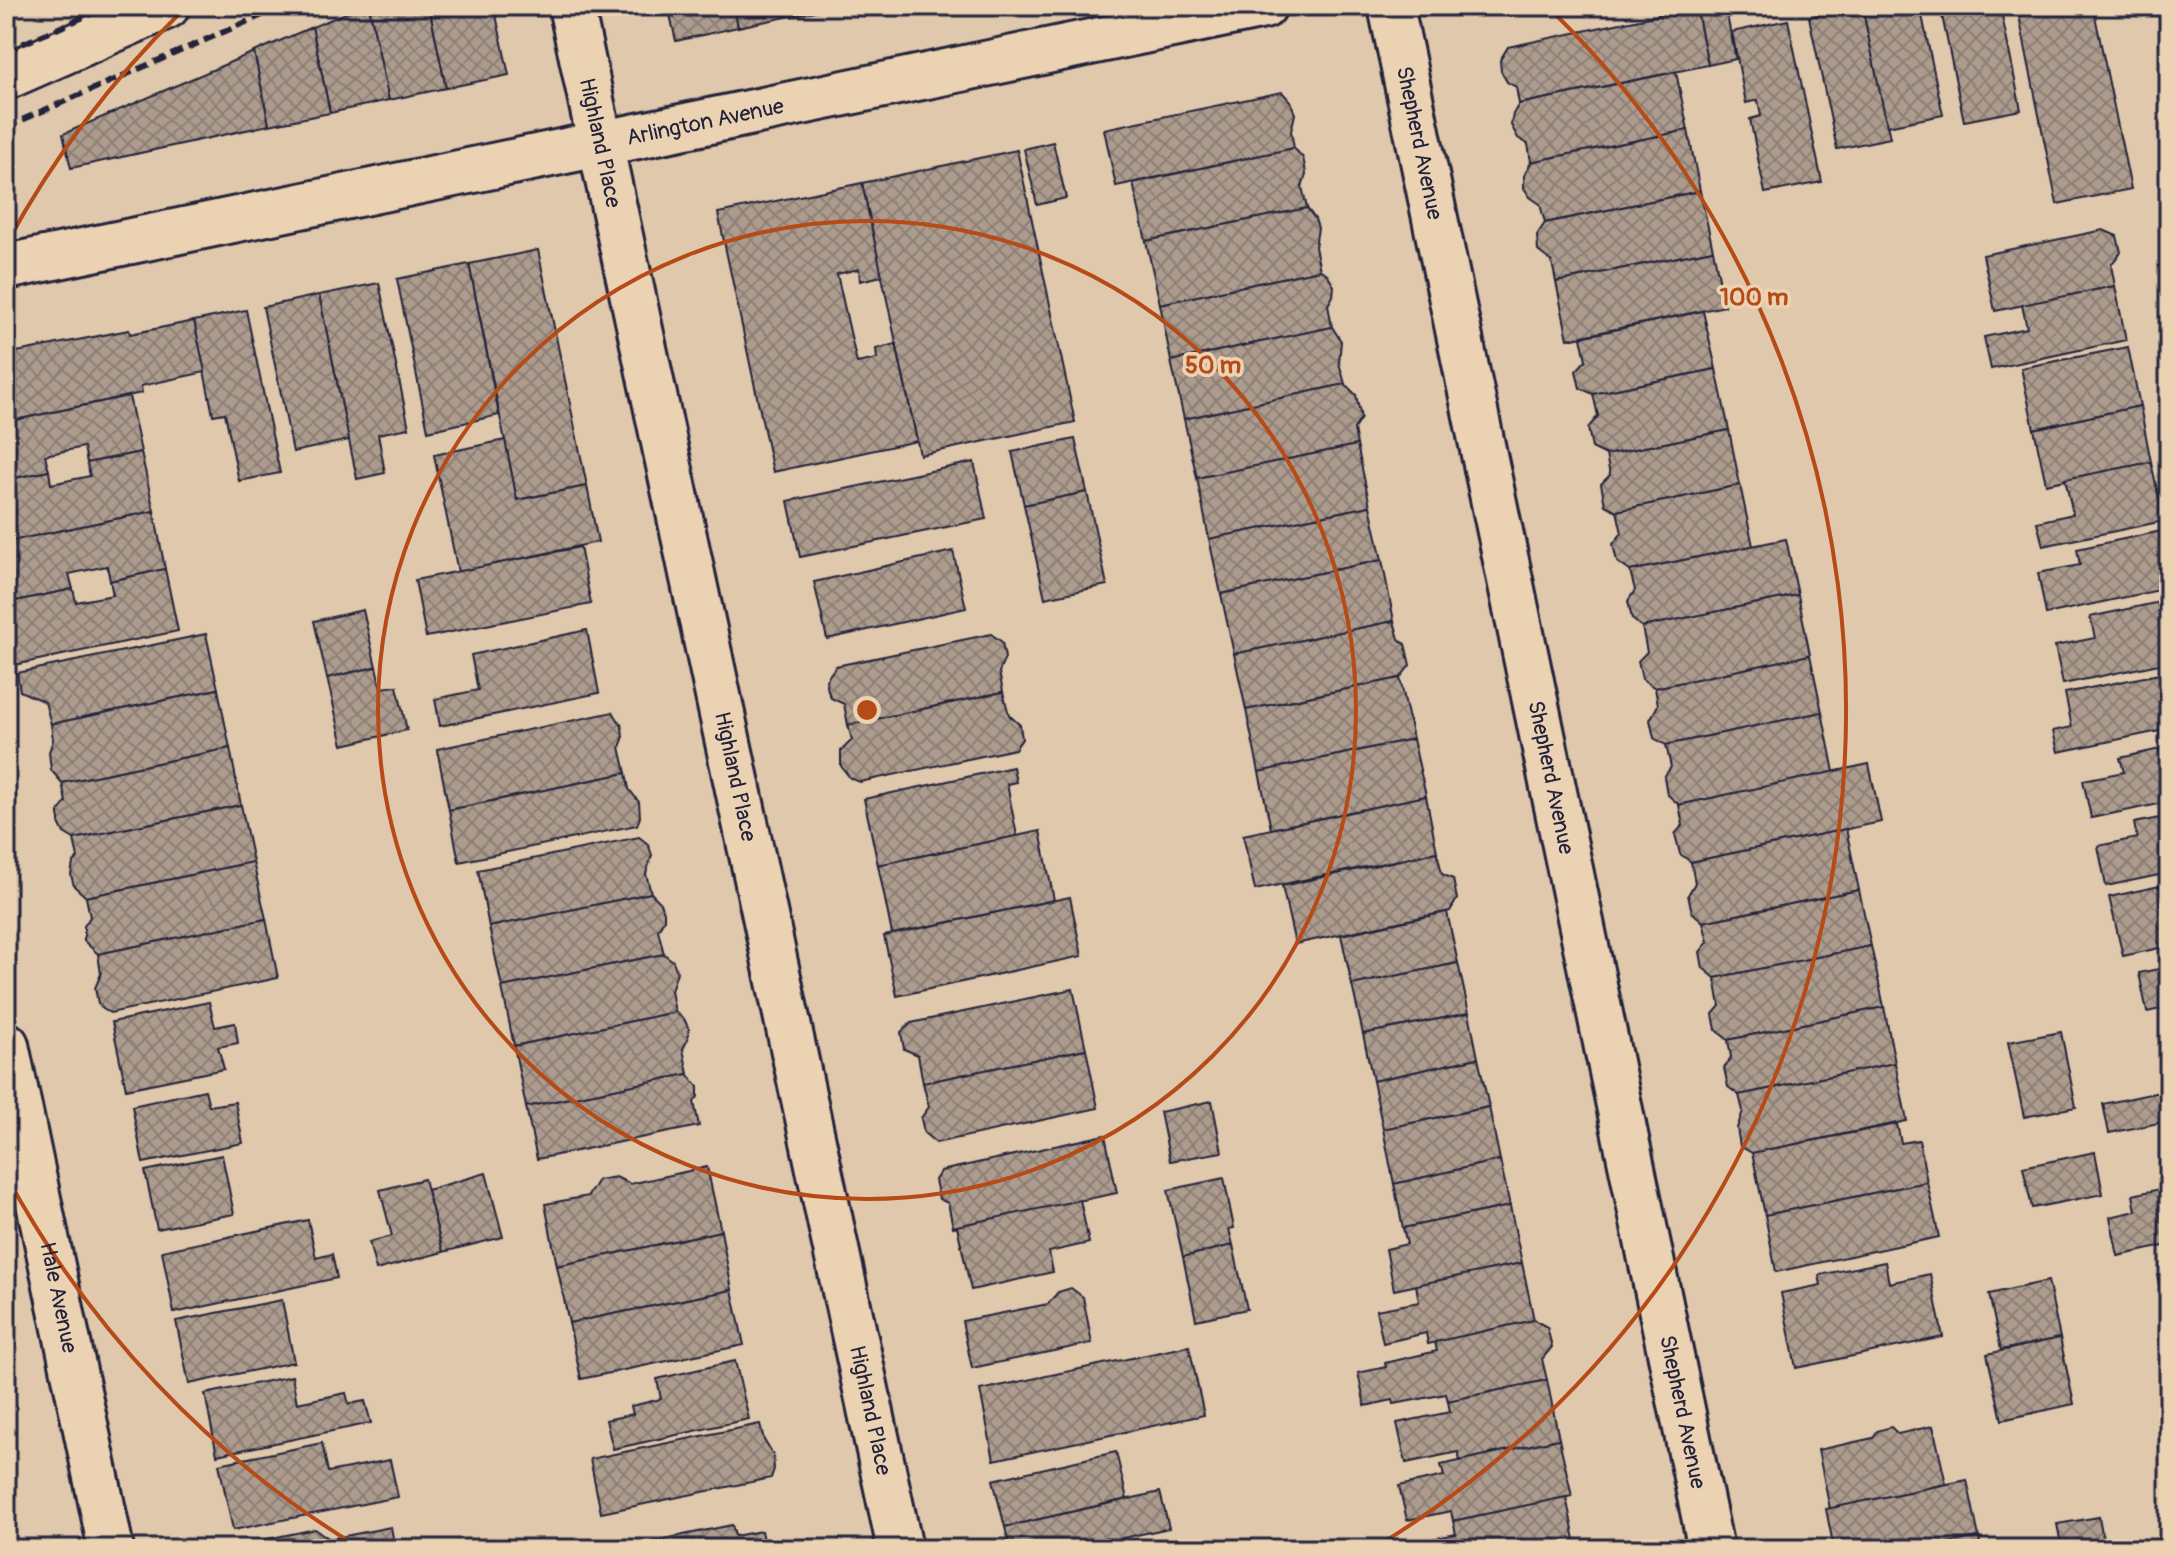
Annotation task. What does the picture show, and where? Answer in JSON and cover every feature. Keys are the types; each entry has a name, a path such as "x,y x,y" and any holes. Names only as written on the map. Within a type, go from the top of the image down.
{"street":[{"path":"6,77 167,6"},
{"name":"Highland Place","path":"571,6 900,1549"},
{"name":"Arlington Avenue","path":"6,267 1264,6"},
{"name":"Shepherd Avenue","path":"1391,6 1711,1549"},
{"name":"Hale Avenue","path":"6,1045 111,1549"}],"building":[{"path":"369,6 389,100 330,113 312,27"},
{"path":"369,6 429,6 446,88 389,100"},
{"path":"429,6 494,6 509,75 446,88"},
{"path":"668,6 734,6 738,27 676,41"},
{"path":"734,6 794,6 796,15 738,27"},
{"path":"794,6 838,6 796,15"},
{"path":"1725,6 1736,59 1708,65 1696,7"},
{"path":"1862,6 1890,138 1837,149 1809,17"},
{"path":"1862,6 1920,6 1943,115 1887,126"},
{"path":"1940,6 2000,6 2021,110 1964,121"},
{"path":"2017,6 2093,6 2131,189 2057,204"},
{"path":"1696,7 1708,65 1519,104 1516,87 1507,82 1501,71 1500,60 1508,47"},
{"path":"1788,20 1822,182 1765,193 1750,119 1761,116 1758,100 1746,103 1732,32"},
{"path":"312,27 330,113 269,125 254,52"},
{"path":"254,52 269,125 71,168 63,134"},
{"path":"1676,72 1688,130 1531,162 1528,144 1518,138 1511,125 1519,104"},
{"path":"1282,92 1291,102 1295,114 1291,131 1294,148 1116,186 1104,129"},
{"path":"1688,130 1700,191 1545,223 1540,204 1524,188 1524,176 1531,162"},
{"path":"1053,142 1066,198 1037,205 1024,149"},
{"path":"1294,148 1303,158 1305,167 1302,187 1307,208 1146,241 1133,183"},
{"path":"1017,150 1075,422 920,455 862,183"},
{"path":"862,183 882,276 860,281 859,269 837,274 857,363 877,359 876,349 896,344 917,441 773,472 718,213"},
{"path":"1700,191 1713,250 1556,282 1552,262 1538,251 1537,235 1545,223"},
{"path":"1307,208 1318,228 1315,247 1320,270 1160,304 1146,241"},
{"path":"2103,230 2117,236 2121,252 2111,265 2115,286 1995,311 1983,255"},
{"path":"538,250 587,486 517,500 469,264"},
{"path":"1713,250 1725,306 1568,339 1556,282"},
{"path":"469,264 499,415 428,431 397,279"},
{"path":"1320,270 1326,273 1334,286 1328,305 1332,327 1171,361 1160,304"},
{"path":"379,283 409,428 378,434 385,473 357,479 319,295"},
{"path":"2115,286 2126,340 1991,369 1984,337 2027,328 2022,305"},
{"path":"319,295 349,440 293,452 263,307"},
{"path":"246,310 280,473 239,481 225,413 213,415 194,321"},
{"path":"1703,311 1716,369 1593,394 1580,388 1576,371 1586,360 1581,337"},
{"path":"194,321 205,372 141,386 142,393 6,422 6,354"},
{"path":"1332,327 1341,341 1339,363 1345,384 1184,419 1171,361"},
{"path":"2128,347 2140,406 2034,429 2021,368"},
{"path":"1716,369 1729,430 1606,455 1592,448 1588,428 1598,416 1593,394"},
{"path":"1345,384 1356,395 1361,418 1354,429 1357,445 1197,478 1184,419"},
{"path":"129,396 141,452 87,463 84,447 45,455 49,471 6,480 6,422"},
{"path":"2140,406 2151,462 2046,484 2034,429"},
{"path":"1729,430 1740,485 1617,511 1605,505 1601,484 1610,475 1606,455"},
{"path":"1075,439 1087,492 1024,505 1012,452"},
{"path":"505,440 517,500 587,486 598,542 458,572 434,455"},
{"path":"1357,445 1370,506 1209,539 1197,478"},
{"path":"141,452 154,511 6,542 6,480 49,471 51,484 90,476 87,463"},
{"path":"974,462 986,519 800,557 788,501"},
{"path":"2151,462 2164,521 2043,546 2037,522 2073,514 2065,479"},
{"path":"1740,485 1753,546 1630,571 1617,562 1613,544 1622,533 1617,511"},
{"path":"1087,492 1107,585 1045,598 1024,505"},
{"path":"1370,506 1382,560 1221,594 1209,539"},
{"path":"154,511 165,569 110,581 107,566 69,574 73,589 6,603 6,542"},
{"path":"2166,530 2169,588 2046,614 2038,573 2080,565 2077,549"},
{"path":"1786,539 1798,595 1642,627 1632,619 1628,601 1635,590 1630,571"},
{"path":"580,547 591,604 426,637 415,580"},
{"path":"953,551 966,608 827,639 814,582"},
{"path":"1382,560 1394,621 1234,654 1221,594"},
{"path":"165,569 178,631 14,665 6,627 6,603 73,589 76,602 113,595 110,581"},
{"path":"1798,595 1810,655 1655,688 1642,679 1638,661 1647,652 1642,627"},
{"path":"2169,600 2169,662 2063,684 2055,646 2095,638 2090,617"},
{"path":"363,610 376,667 327,678 314,621"},
{"path":"1394,621 1399,639 1405,644 1410,665 1400,678 1246,710 1234,654"},
{"path":"587,630 599,693 440,726 435,699 478,690 471,655"},
{"path":"206,634 218,689 51,724 45,702 20,691 17,673"},
{"path":"991,634 1002,642 1005,658 999,672 1003,692 848,725 844,704 831,698 828,691 826,680 836,666"},
{"path":"1810,655 1822,712 1666,745 1654,738 1650,720 1658,705 1655,688"},
{"path":"376,667 381,688 397,686 407,730 343,745 327,678"},
{"path":"2169,672 2169,729 2058,752 2053,731 2072,727 2065,693"},
{"path":"1400,678 1413,739 1259,772 1246,710"},
{"path":"218,689 230,748 62,783 51,770 51,724"},
{"path":"1003,692 1009,715 1020,725 1022,739 1015,749 860,782 850,778 841,766 841,751 852,740 848,725"},
{"path":"613,712 622,726 620,747 626,773 449,810 437,749"},
{"path":"1822,712 1834,772 1679,805 1667,794 1664,777 1671,767 1666,745"},
{"path":"1413,739 1426,796 1271,829 1259,772"},
{"path":"2169,747 2169,802 2091,818 2083,780 2124,772 2120,758"},
{"path":"230,748 241,805 74,839 64,833 59,823 59,811 66,802 62,783"},
{"path":"1869,764 1881,822 1691,862 1680,854 1675,834 1683,825 1679,805"},
{"path":"1013,767 1016,782 1007,784 1017,836 878,865 864,799"},
{"path":"626,773 629,789 639,802 637,825 459,862 449,810"},
{"path":"1426,796 1437,852 1255,890 1243,835"},
{"path":"241,805 253,862 86,897 74,886 71,875 73,863 78,858 74,839"},
{"path":"2169,816 2169,873 2106,886 2098,846 2137,838 2134,823"},
{"path":"1846,829 1859,890 1703,922 1692,912 1688,895 1695,883 1691,862"},
{"path":"1040,831 1054,900 892,934 878,865"},
{"path":"639,837 648,844 652,855 646,874 651,893 489,927 478,870"},
{"path":"1437,852 1442,874 1453,879 1457,899 1450,911 1295,944 1282,886"},
{"path":"253,862 266,919 98,954 84,941 84,926 90,917 86,897"},
{"path":"2169,884 2169,946 2123,956 2109,897"},
{"path":"1859,890 1871,946 1715,978 1703,968 1700,952 1708,942 1703,922"},
{"path":"651,893 664,912 664,920 658,930 664,954 502,987 489,927"},
{"path":"1070,897 1082,956 897,996 884,936"},
{"path":"1447,912 1458,963 1352,985 1341,935"},
{"path":"266,919 278,978 110,1013 98,1003 95,988 101,974 98,954"},
{"path":"1871,946 1884,1007 1728,1040 1716,1030 1713,1014 1720,1006 1715,978"},
{"path":"2169,952 2169,1007 2147,1012 2139,973 2168,967 2166,953"},
{"path":"664,954 673,961 677,972 671,991 675,1012 514,1046 502,987"},
{"path":"1458,963 1469,1013 1363,1034 1352,985"},
{"path":"1073,989 1086,1049 923,1083 918,1055 904,1049 901,1032 911,1023"},
{"path":"209,1002 215,1027 235,1023 238,1043 218,1047 224,1069 126,1089 112,1022"},
{"path":"1884,1007 1895,1063 1739,1095 1728,1087 1724,1068 1731,1057 1728,1040"},
{"path":"675,1012 684,1019 689,1029 683,1049 688,1074 526,1107 514,1046"},
{"path":"1469,1013 1478,1058 1373,1081 1363,1034"},
{"path":"2061,1032 2076,1107 2024,1117 2008,1042"},
{"path":"1086,1049 1098,1108 936,1143 924,1133 921,1118 929,1107 923,1083"},
{"path":"1478,1058 1489,1107 1383,1129 1373,1081"},
{"path":"1895,1063 1907,1121 1752,1153 1740,1146 1737,1128 1743,1111 1739,1095"},
{"path":"688,1074 698,1087 698,1097 694,1102 699,1126 537,1159 526,1107"},
{"path":"205,1090 209,1106 235,1102 243,1143 143,1163 132,1106"},
{"path":"2169,1090 2169,1121 2109,1133 2103,1104"},
{"path":"1212,1101 1222,1152 1170,1161 1160,1112"},
{"path":"1489,1107 1500,1160 1394,1184 1383,1129"},
{"path":"1897,1124 1901,1143 1919,1140 1927,1182 1765,1215 1752,1153"},
{"path":"1105,1135 1117,1193 953,1227 948,1203 939,1199 935,1180 941,1171"},
{"path":"2095,1152 2103,1194 2032,1208 2023,1167"},
{"path":"222,1155 234,1214 157,1229 145,1171"},
{"path":"1500,1160 1510,1206 1403,1228 1394,1184"},
{"path":"707,1167 721,1231 557,1266 545,1204 588,1196 598,1180 616,1177 630,1184"},
{"path":"486,1173 503,1237 443,1252 427,1190"},
{"path":"1224,1178 1234,1228 1229,1229 1233,1245 1183,1257 1168,1190"},
{"path":"424,1179 443,1252 376,1270 369,1242 392,1236 380,1190"},
{"path":"1927,1182 1939,1237 1776,1272 1765,1215"},
{"path":"2169,1187 2169,1245 2118,1256 2110,1217 2136,1211 2133,1195"},
{"path":"1080,1200 1089,1243 1049,1252 1053,1272 971,1290 957,1226"},
{"path":"1510,1206 1522,1263 1394,1290 1386,1249 1407,1244 1403,1228"},
{"path":"308,1220 316,1258 332,1254 337,1278 174,1313 162,1251"},
{"path":"721,1231 732,1290 569,1323 557,1266"},
{"path":"1233,1245 1247,1309 1196,1320 1183,1257"},
{"path":"1885,1262 1889,1283 1930,1274 1943,1337 1796,1368 1781,1293 1821,1285 1819,1275"},
{"path":"1522,1263 1534,1320 1428,1344 1426,1333 1383,1343 1376,1310 1419,1302 1416,1285"},
{"path":"2169,1272 2169,1312 2165,1313 2157,1275"},
{"path":"2048,1281 2060,1338 2001,1350 1989,1294"},
{"path":"1071,1288 1083,1297 1092,1343 972,1368 962,1321 1048,1304 1058,1292"},
{"path":"732,1290 744,1345 581,1379 569,1323"},
{"path":"282,1300 294,1362 189,1384 176,1321"},
{"path":"1534,1320 1547,1327 1552,1347 1542,1359 1547,1380 1448,1401 1446,1394 1365,1406 1358,1373 1437,1351 1435,1342"},
{"path":"2060,1338 2074,1404 2002,1420 1987,1354"},
{"path":"1189,1346 1204,1415 994,1460 980,1390"},
{"path":"735,1361 749,1419 613,1449 606,1420 633,1414 631,1406 661,1399 657,1379"},
{"path":"292,1376 297,1403 346,1393 349,1404 365,1401 371,1423 217,1455 205,1394"},
{"path":"1547,1380 1559,1439 1460,1461 1458,1452 1406,1463 1397,1423 1450,1412 1448,1401"},
{"path":"760,1424 764,1440 773,1455 771,1478 601,1513 590,1459"},
{"path":"1933,1426 1946,1484 1830,1509 1818,1450 1873,1438 1877,1431 1891,1427 1898,1434"},
{"path":"1559,1439 1572,1496 1453,1521 1451,1511 1407,1520 1399,1486 1444,1476 1441,1465"},
{"path":"322,1443 328,1472 390,1460 398,1497 233,1530 219,1464"},
{"path":"1116,1452 1127,1499 1005,1527 993,1480"},
{"path":"1967,1480 1979,1537 1917,1549 1834,1549 1826,1509"},
{"path":"1160,1492 1169,1528 1123,1538 1126,1549 1010,1549 1005,1527"},
{"path":"1566,1497 1577,1549 1384,1549 1456,1534 1453,1521"},
{"path":"2099,1517 2105,1549 2062,1549 2057,1524"},
{"path":"732,1525 735,1536 761,1531 765,1549 616,1549"},
{"path":"391,1527 395,1549 223,1548 315,1529 330,1539"},
{"path":"1979,1537 1981,1549 1917,1549"}],"railway":[{"path":"6,51 109,6"},
{"path":"6,127 283,6"}]}
